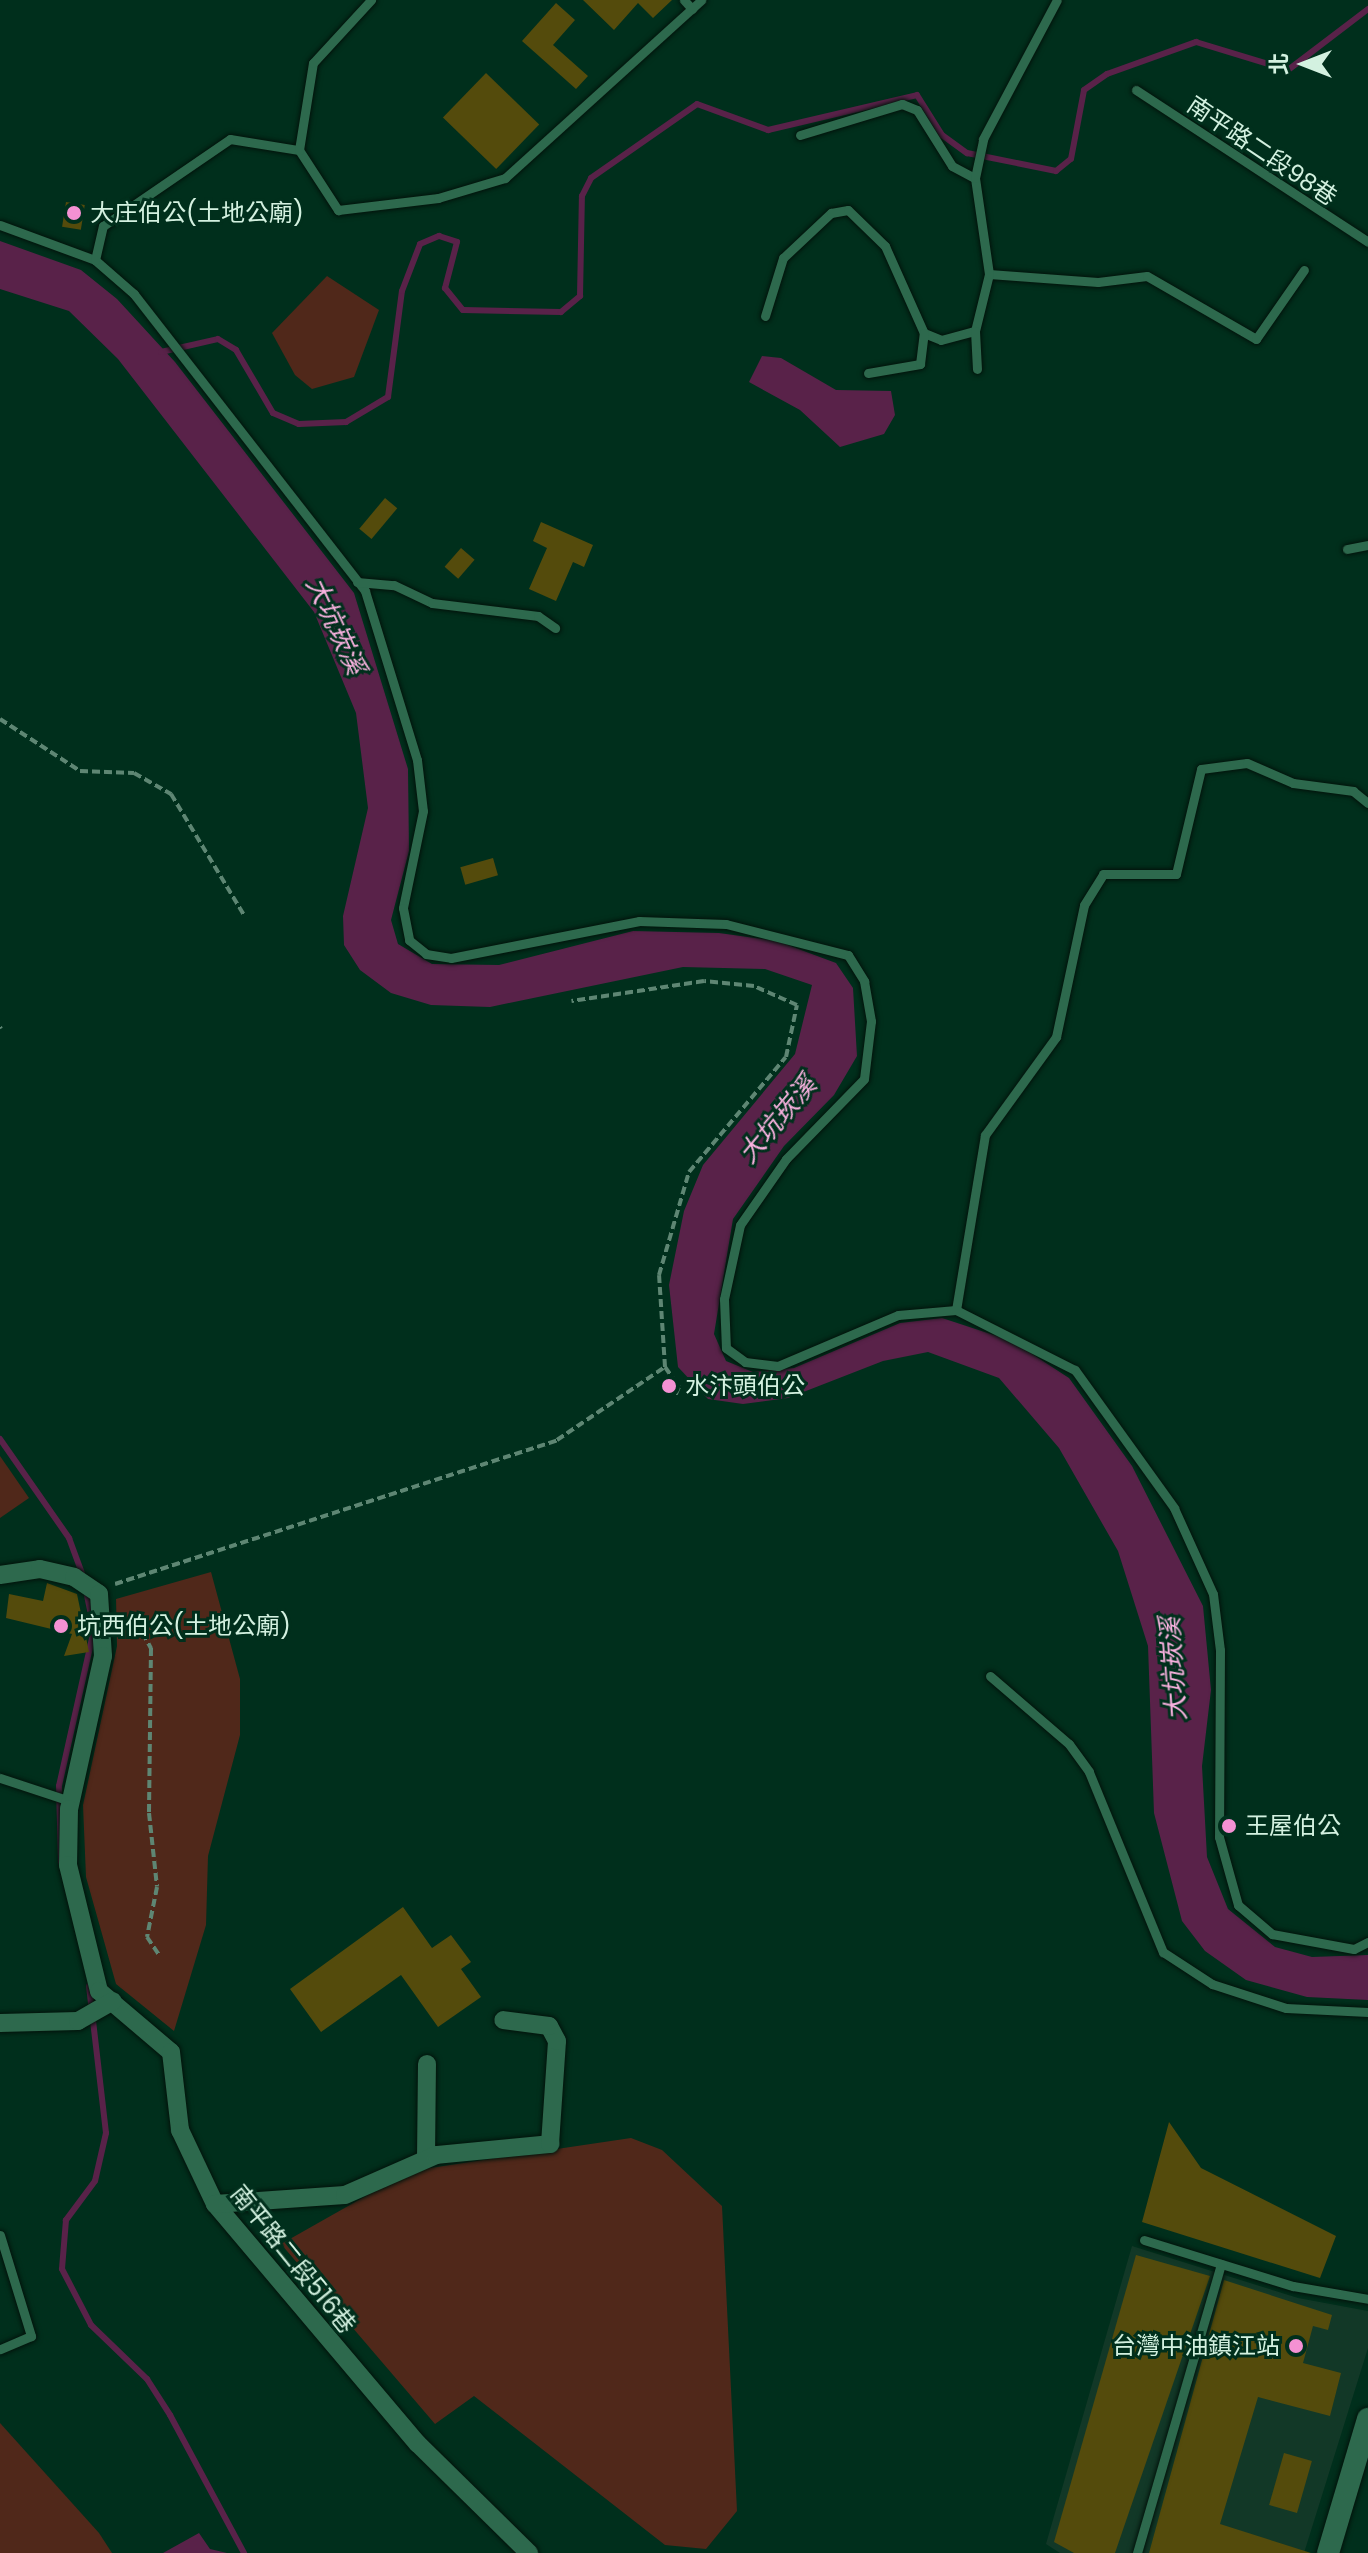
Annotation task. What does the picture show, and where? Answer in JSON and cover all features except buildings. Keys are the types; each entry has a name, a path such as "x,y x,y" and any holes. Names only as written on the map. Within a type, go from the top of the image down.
{"street":[{"path":"0,1575 40,1569 74,1577 96,1591"},
{"name":"南平路二段516巷","path":"96,1591 103,1614 103,1656 70,1800 68,1865 99,1991 109,2005 171,2052 180,2130 215,2204 418,2444 529,2553"},
{"path":"0,2023 78,2021 109,2005"},
{"path":"215,2204 345,2195 426,2158 550,2144 557,2041 549,2026 503,2020"},
{"path":"426,2158 427,2064"},
{"path":"1328,2553 1368,2419"}],"lane":[{"path":"371,0 313,63 299,150 338,210 438,198 505,178 701,0"},
{"path":"684,0 692,9"},
{"path":"977,369 975,331 989,274 976,174 982,144 1057,0"},
{"name":"南平路二段98巷","path":"1136,90 1368,242"},
{"path":"800,135 902,104 917,110 952,166 976,174"},
{"path":"95,260 103,226 230,139 299,150"},
{"path":"765,316 783,258 831,213 848,210 885,246 924,333 920,364 868,373"},
{"path":"0,225 95,260 186,358 357,582 417,760 423,811 403,908 409,940 426,954 501,952 639,921 726,924 848,955 864,981 871,1021 864,1079 786,1159 740,1225 724,1299 726,1348 745,1362 778,1366 898,1315 956,1310 1075,1370 1174,1508 1213,1594 1220,1650 1217,1807 1238,1905 1272,1934 1354,1949 1368,1942"},
{"path":"989,274 1074,282 1147,276 1256,339 1304,270"},
{"path":"924,333 941,340 975,331"},
{"path":"1347,549 1368,545"},
{"path":"357,582 394,585 432,603 538,616 555,628"},
{"path":"956,1310 985,1135 1056,1037 1084,905 1103,874 1176,874 1201,769 1247,763 1293,783 1353,791 1368,803"},
{"path":"990,1676 1069,1744 1089,1772 1163,1952 1212,1984 1286,2008 1368,2012"},
{"path":"0,1778 70,1800"},
{"path":"0,2235 31,2336 0,2349"},
{"path":"1144,2240 1221,2264 1368,2299"},
{"path":"1137,2553 1221,2264"}],"path":[{"path":"0,719 80,771 134,773 171,794 244,915"},
{"path":"572,1001 704,981 754,986 797,1005 786,1057 689,1172 659,1275 661,1348 665,1367 672,1382 679,1387 675,1396"},
{"path":"96,1591 557,1440 665,1367"},
{"path":"103,1614 137,1622 151,1648 149,1813 157,1887 147,1937 160,1956"}],"shaded area":[{"path":"327,276 379,310 354,377 312,389 295,375 272,333"},
{"path":"0,1456 29,1498 0,1518"},
{"path":"211,1572 240,1679 240,1735 208,1856 206,1925 174,2031 116,1984 86,1877 83,1805 117,1646 116,1599"},
{"path":"631,2138 662,2150 722,2206 737,2511 706,2549 665,2545 474,2396 435,2424 281,2244 410,2171"},
{"path":"1132,2246 1298,2298 1368,2311 1368,2348 1304,2553 1060,2553 1046,2544"},
{"path":"0,2423 99,2533 112,2553 0,2553"}],"water":[{"name":"大坑崁溪","path":"0,241 81,270 117,299 175,362 354,593 408,769 409,851 391,920 398,944 432,964 499,965 633,931 719,933 777,941 836,963 853,988 857,1056 834,1095 784,1146 733,1219 714,1334 726,1361 753,1372 794,1368 900,1323 942,1318 1012,1341 1069,1378 1132,1466 1203,1606 1211,1690 1202,1766 1207,1857 1228,1909 1275,1947 1312,1957 1368,1955 1368,2000 1307,1997 1246,1980 1205,1951 1182,1921 1154,1813 1148,1646 1118,1551 1059,1448 999,1378 928,1352 883,1361 788,1398 743,1404 708,1399 678,1367 669,1285 684,1211 703,1165 795,1054 812,985 765,969 683,967 490,1007 431,1005 391,993 360,970 344,945 343,916 368,808 356,713 314,612 118,359 69,311 0,289"},
{"path":"762,356 781,358 836,390 891,391 895,415 884,434 840,447 800,410 749,382"},
{"path":"199,2533 210,2549 227,2553 163,2553"}],"waterway":[{"path":"161,352 218,339 236,350 273,413 299,424 346,422 388,397 402,291 420,244 439,236 457,242 445,288 463,310 561,312 580,296 582,196 591,178 697,104 768,130 917,95 942,135 967,153 1056,171 1071,159 1084,90 1107,74 1196,42 1288,70 1368,9"},
{"path":"0,1439 69,1538 83,1576"},
{"path":"86,1591 93,1623"},
{"path":"61,1862 59,1786 93,1634"},
{"path":"89,1986 106,2133 95,2181 66,2220 62,2269 91,2325 147,2379 170,2415 244,2553"}],"place":[{"name":"大庄伯公(土地公廟)","path":"74,213"},
{"name":"水汴頭伯公","path":"669,1386"},
{"name":"坑西伯公(土地公廟)","path":"61,1626"},
{"name":"王屋伯公","path":"1229,1826"},
{"name":"台灣中油鎮江站","path":"1296,2346"}]}
